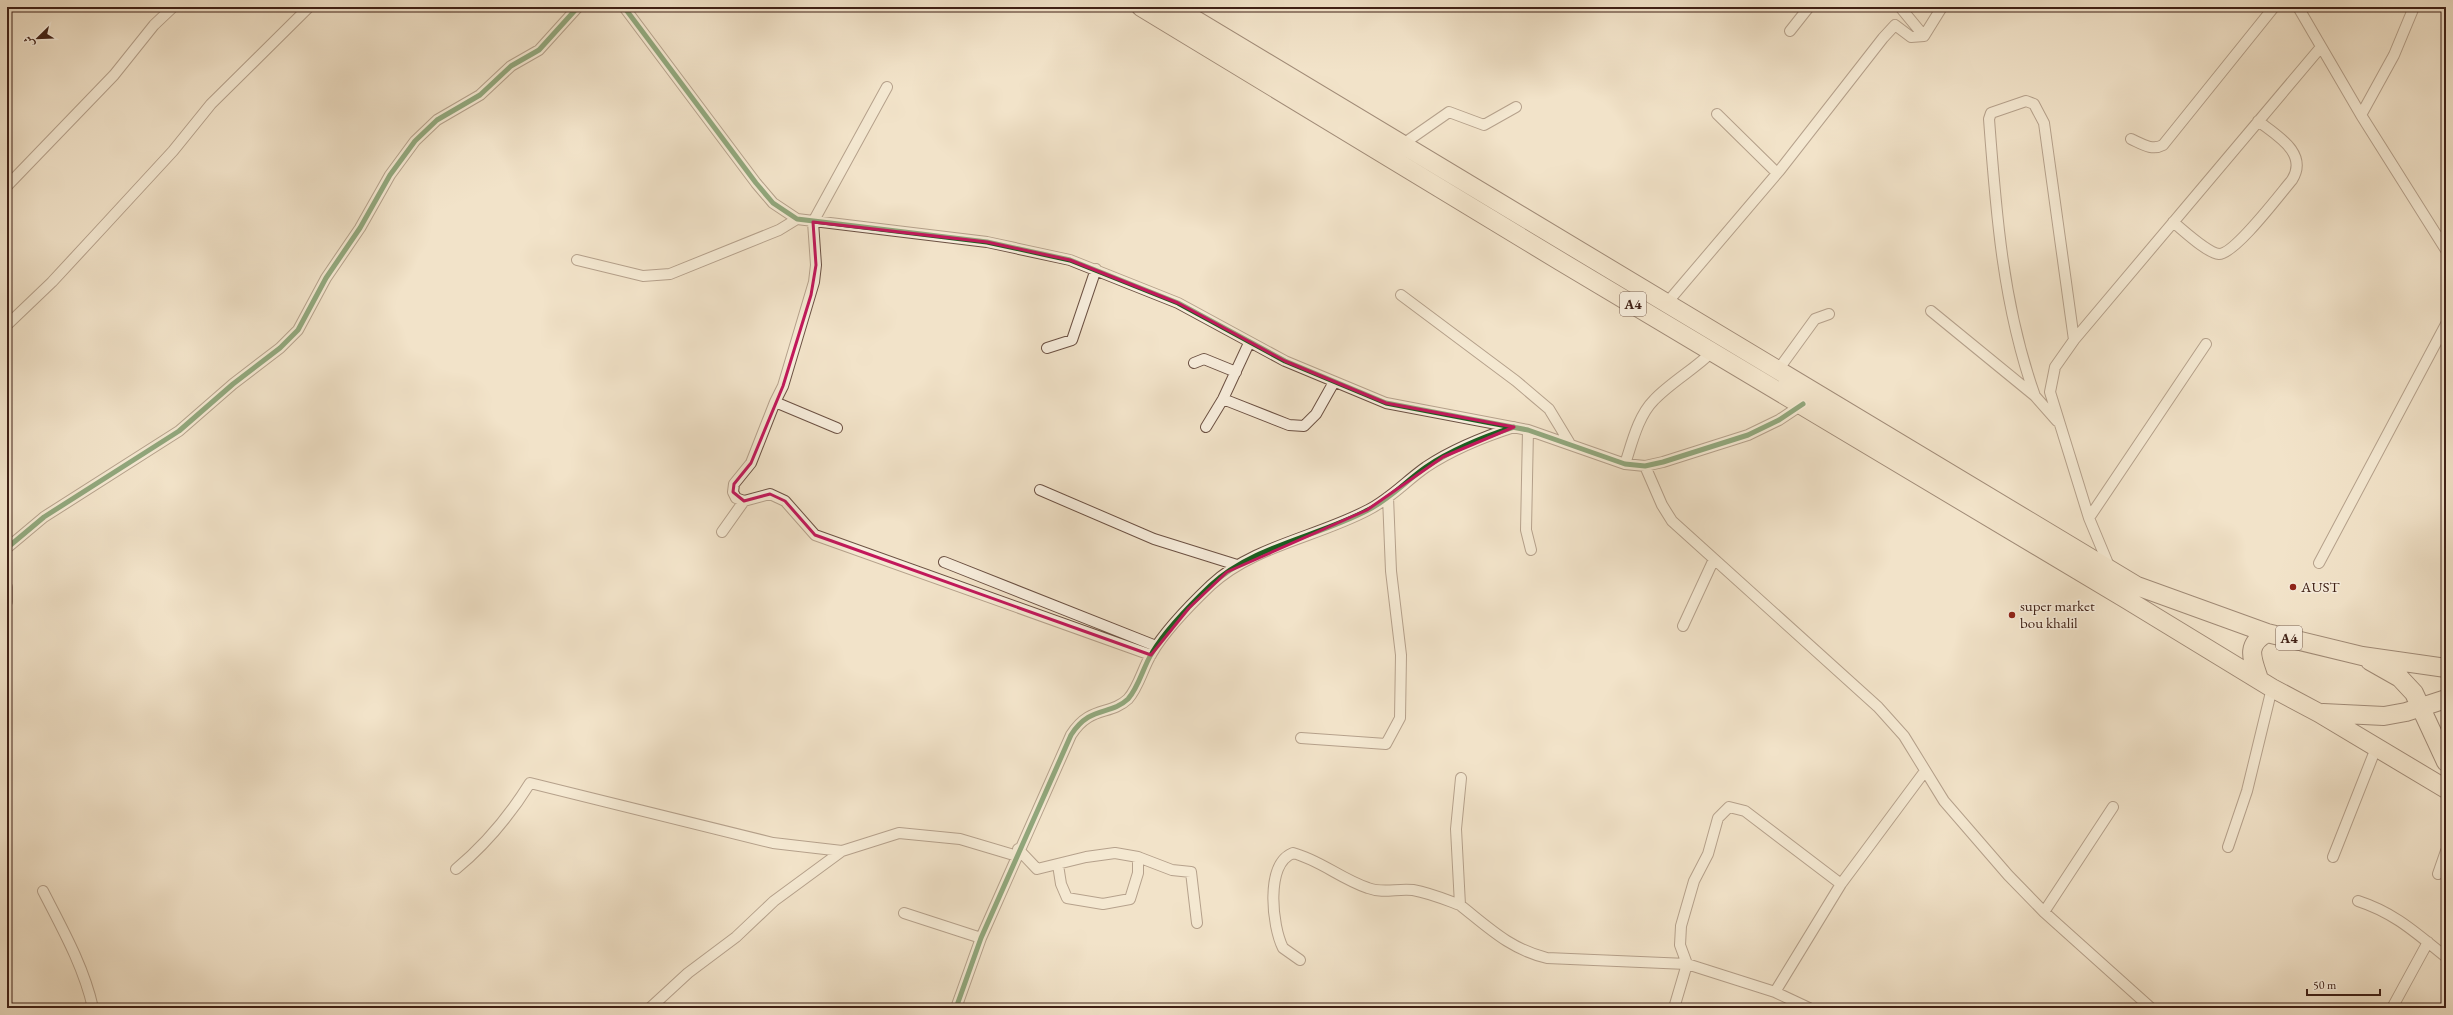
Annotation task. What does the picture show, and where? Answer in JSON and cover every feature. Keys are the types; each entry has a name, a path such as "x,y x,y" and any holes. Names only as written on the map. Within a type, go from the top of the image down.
{"highway":[{"name":"A4","path":"1141,7 1803,404 2175,630 2319,713 2374,717 2422,708 2446,699"},
{"name":"A4","path":"1174,7 2137,586 2267,633 2362,656 2446,668"},
{"path":"2265,683 2252,658 2252,649 2259,637 2267,633"},
{"path":"2362,656 2390,673 2414,693 2446,762"},
{"path":"2390,673 2401,697 2397,708 2390,715"},
{"path":"2319,713 2446,789"}],"street":[{"path":"7,186 114,75 154,25 173,7"},
{"path":"7,325 52,282 107,223 173,151 211,104 309,7"},
{"path":"7,548 51,512 179,431 233,384 280,348 298,330 326,278 360,228 390,175 415,141 437,120 480,95 511,66 538,50 578,7"},
{"path":"624,7 756,183 774,203 797,219 987,242 1057,257 1096,269 1178,303 1249,343 1334,382 1386,403 1528,430 1569,442 1625,464 1645,466 1748,435 1779,420 1803,404"},
{"path":"1790,31 1809,7"},
{"path":"1900,7 1924,36"},
{"path":"1924,36 1942,7"},
{"path":"2131,139 2151,148 2157,148 2163,145 2274,7"},
{"path":"2298,7 2361,115 2446,250"},
{"path":"2361,115 2394,55 2414,7"},
{"path":"1666,304 1777,173 1868,56 1895,26 1911,37 1924,36"},
{"path":"2111,570 2089,518 2059,423 2050,392 2052,376 2060,357 2321,47"},
{"path":"744,502 736,498 733,492 734,484 752,463 775,402 783,386 814,282 816,265 813,222 887,87"},
{"path":"2035,396 2017,343 2007,292 1992,162 1989,119 1991,113 2009,106 2026,102 2034,104 2044,123 2054,182 2061,261 2074,340"},
{"path":"1404,144 1449,112 1484,125 1516,107"},
{"path":"1717,114 1777,173"},
{"path":"2173,222 2213,252 2226,252 2238,243 2282,191 2296,174 2296,158 2288,146 2258,121"},
{"path":"577,260 643,276 670,274 778,230 797,219"},
{"path":"1046,348 1072,340 1096,269"},
{"path":"1401,296 1516,381 1549,409 1569,442"},
{"path":"1931,311 2035,396 2059,423"},
{"path":"1778,370 1815,319 1829,314"},
{"path":"2319,563 2446,324"},
{"path":"1206,427 1223,399 1249,343"},
{"path":"2089,518 2206,344"},
{"path":"1625,464 1636,430 1653,400 1699,365 1713,351"},
{"path":"1194,363 1204,359 1236,372"},
{"path":"1223,399 1289,425 1304,426 1316,414 1334,382"},
{"path":"775,402 837,428"},
{"path":"956,1008 981,938 1017,853 1076,727 1088,716 1119,705 1128,698 1153,650 1209,587 1237,566 1356,516 1388,497 1413,477 1443,457 1475,441 1514,427"},
{"path":"1528,430 1526,530 1530,550"},
{"path":"1645,466 1662,505 1672,521 1714,560 1767,604 1878,707 1904,736 1925,772 1961,822 2044,912 2151,1008"},
{"path":"1040,490 1154,539 1237,566"},
{"path":"722,532 744,502 770,494 785,501 815,535 1153,650"},
{"path":"1301,738 1386,744 1400,718 1401,655 1391,571 1388,497"},
{"path":"1683,626 1714,560"},
{"path":"944,562 1153,650"},
{"path":"7,587 7,602"},
{"path":"2228,847 2247,791 2265,683"},
{"path":"2333,857 2376,748"},
{"path":"1775,992 1842,884 1925,772"},
{"path":"1460,905 1456,829 1462,778"},
{"path":"456,869 475,854 501,823 530,783 773,843 842,851"},
{"path":"1674,1008 1687,964 1680,945 1682,926 1694,881 1708,854 1718,818 1729,807 1745,811 1842,884"},
{"path":"2044,912 2113,807"},
{"path":"650,1008 688,973 736,937 774,901 842,851 899,833 960,839 1017,853 1037,869 1086,857 1115,853 1138,857 1172,870 1191,872 1197,923"},
{"path":"2438,874 2446,851"},
{"path":"1300,960 1283,948 1274,914 1273,884 1288,855 1293,853 1316,860 1367,888 1383,892 1412,890 1435,895 1460,905 1510,945 1528,953 1570,960 1687,964 1775,992 1809,1008"},
{"path":"1058,865 1061,884 1067,898 1103,904 1130,899 1138,873 1138,857"},
{"path":"43,891 69,943 86,984 93,1008"},
{"path":"2358,901 2392,915 2446,957"},
{"path":"904,914 981,938"},
{"path":"2392,1008 2428,942"}],"highlighted area":[{"path":"813,222 987,242 1070,260 1178,303 1285,361 1386,403 1514,427 1443,457 1367,510 1227,572 1189,608 1151,655 815,535 785,501 770,494 744,501 733,492 734,484 751,463 783,386 811,295 816,265"}],"cycle path":[{"path":"7,548 44,517 179,431 233,384 280,348 298,330 326,278 360,228 390,175 415,141 437,120 480,95 511,66 539,50 578,7"},
{"path":"624,7 756,183 773,203 797,219 987,242 1070,260 1178,303 1285,361 1386,403 1528,430 1625,464 1645,466 1663,462 1748,435 1779,420 1803,404"},
{"path":"956,1008 981,938 1071,735 1085,719 1100,712 1114,708 1128,699 1135,689 1158,644 1171,626 1187,609 1211,585 1246,561 1266,551 1328,528 1368,510 1384,501 1419,472 1436,461 1468,444 1514,427"}],"place":[{"name":"AUST","path":"2293,587"},
{"name":"super market bou khalil","path":"2012,615"}]}
